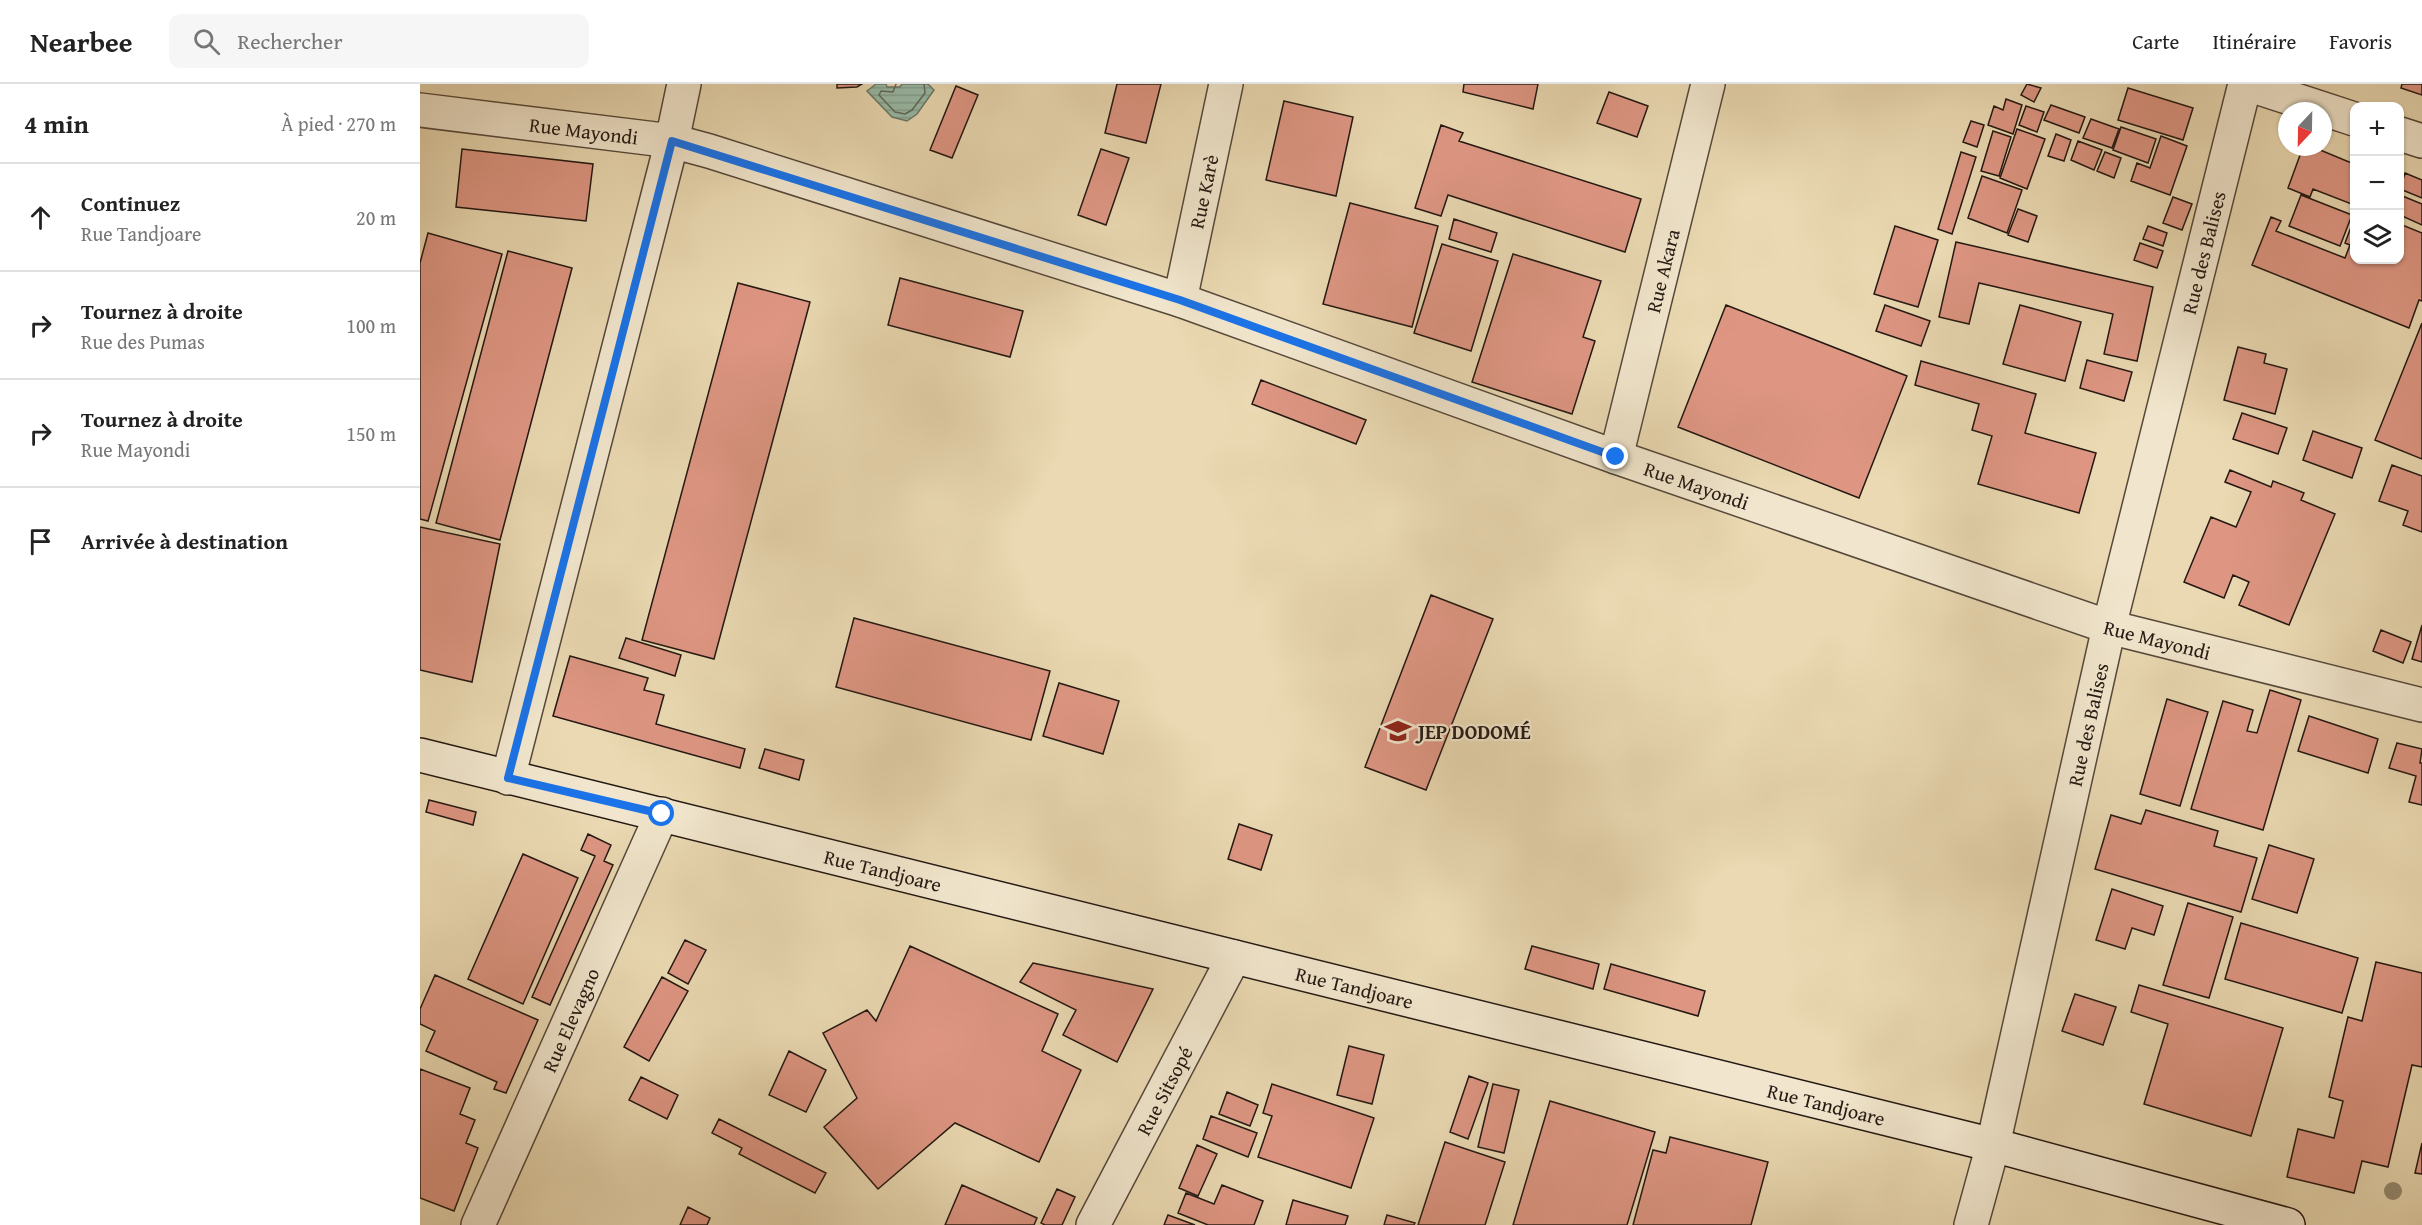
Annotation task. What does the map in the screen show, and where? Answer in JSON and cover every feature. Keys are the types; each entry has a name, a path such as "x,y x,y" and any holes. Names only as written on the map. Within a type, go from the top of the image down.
{"street":[{"path":"508,778 672,141 684,84"},
{"name":"Rue Karè","path":"1180,300 1226,84"},
{"name":"Rue Akara","path":"1616,457 1707,84"},
{"path":"2246,84 2350,117"},
{"name":"Rue des Balises","path":"1971,1225 1993,1145 2109,627 2246,84"},
{"name":"Rue Mayondi","path":"420,110 672,141 1180,300 1616,457 2109,627 2422,705"},
{"path":"2404,135 2422,141"},
{"name":"Rue Tandjoare","path":"420,755 1993,1145 2288,1225"},
{"name":"Rue Elevagno","path":"478,1225 662,814"},
{"name":"Rue Sitsopé","path":"1093,1225 1234,957"}],"water":[{"path":"876,84 900,87 902,84 928,84 934,90 917,114 907,121 892,117 867,91"}],"building":[{"path":"837,84 862,84 857,87 837,88"},
{"path":"1117,84 1161,84 1146,143 1105,133"},
{"path":"1464,84 1538,84 1533,109 1463,92"},
{"path":"2027,84 2041,88 2034,102 2021,95"},
{"path":"2402,84 2422,84 2422,95 2401,88"},
{"path":"956,86 978,95 952,158 930,150"},
{"path":"2128,88 2193,108 2183,140 2118,120"},
{"path":"1609,92 1648,106 1637,137 1597,123"},
{"path":"2006,99 2022,105 2013,134 1988,125 1994,106 2003,110"},
{"path":"1284,101 1353,117 1336,196 1266,180"},
{"path":"2051,105 2085,117 2079,133 2044,120"},
{"path":"2026,106 2044,112 2037,132 2019,125"},
{"path":"2091,119 2119,129 2112,148 2083,138"},
{"path":"1971,121 1984,125 1977,147 1963,142"},
{"path":"1441,125 1463,133 1459,141 1641,199 1625,252 1448,195 1441,216 1415,208"},
{"path":"2121,127 2156,139 2148,163 2113,150"},
{"path":"2017,129 2045,139 2027,189 2000,178"},
{"path":"1993,131 2011,137 1999,176 1981,171"},
{"path":"2056,134 2071,140 2064,161 2048,156"},
{"path":"2161,136 2187,146 2170,195 2131,181 2137,163 2150,168"},
{"path":"2078,141 2102,150 2094,170 2071,160"},
{"path":"462,149 593,164 586,221 456,207"},
{"path":"1101,149 1129,158 1106,225 1078,215"},
{"path":"1961,152 1976,157 1952,234 1938,229"},
{"path":"2105,152 2121,158 2114,178 2097,171"},
{"path":"2332,155 2350,162 2350,203 2313,189 2310,197 2288,188 2300,156"},
{"path":"2405,173 2422,180 2422,198 2404,191"},
{"path":"1982,176 2022,190 2007,233 1968,218"},
{"path":"2301,195 2350,214 2340,246 2289,226"},
{"path":"2173,197 2192,204 2182,230 2163,223"},
{"path":"2404,197 2422,204 2422,225 2404,217"},
{"path":"1350,203 1438,226 1412,327 1323,304"},
{"path":"2018,209 2037,216 2028,242 2008,235"},
{"path":"2271,217 2281,221 2276,231 2345,258 2350,245 2350,264 2404,264 2404,226 2422,233 2422,301 2419,300 2409,328 2252,265"},
{"path":"1454,219 1497,233 1491,252 1449,239"},
{"path":"1895,226 1938,240 1918,307 1874,294"},
{"path":"2148,226 2167,233 2163,246 2143,239"},
{"path":"2350,230 2350,245 2345,243"},
{"path":"428,233 502,254 428,521 420,519 420,263"},
{"path":"1956,242 2153,287 2137,361 2104,354 2113,314 1979,283 1969,324 1939,317"},
{"path":"2140,243 2163,251 2157,268 2134,260"},
{"path":"1442,244 1498,261 1471,351 1414,333"},
{"path":"508,251 572,268 500,540 436,523"},
{"path":"1513,254 1601,281 1583,337 1595,341 1572,414 1472,382"},
{"path":"900,278 1023,311 1010,357 888,325"},
{"path":"738,283 810,302 714,659 642,640"},
{"path":"1726,305 1907,376 1859,498 1678,427"},
{"path":"1885,305 1930,321 1921,346 1876,331"},
{"path":"2020,305 2081,322 2065,381 2003,364"},
{"path":"2422,323 2422,459 2375,440"},
{"path":"2238,347 2266,354 2264,363 2287,369 2275,414 2224,400"},
{"path":"2087,360 2132,372 2124,401 2080,388"},
{"path":"1921,361 2036,394 2025,433 2096,453 2079,513 1978,484 1992,436 1972,430 1979,404 1915,385"},
{"path":"1261,380 1366,420 1356,444 1252,404"},
{"path":"2242,413 2287,428 2278,454 2233,439"},
{"path":"2313,431 2362,448 2352,478 2303,460"},
{"path":"2392,465 2422,476 2422,532 2403,525 2408,511 2379,501"},
{"path":"2230,470 2271,487 2273,481 2304,493 2301,500 2335,514 2289,625 2239,605 2249,582 2233,575 2224,598 2184,582 2211,517 2236,527 2251,492 2225,482"},
{"path":"420,527 500,544 472,682 420,670"},
{"path":"1431,595 1493,619 1426,790 1365,767"},
{"path":"854,618 1050,671 1031,740 836,687"},
{"path":"2422,625 2422,662 2412,659"},
{"path":"2381,630 2411,642 2403,663 2373,651"},
{"path":"626,638 681,655 675,676 619,658"},
{"path":"570,656 648,678 644,690 664,695 656,724 745,749 740,768 553,716"},
{"path":"1059,683 1119,701 1103,754 1043,736"},
{"path":"2270,690 2301,700 2263,830 2191,809 2223,701 2253,710 2247,731 2257,733"},
{"path":"2167,699 2208,712 2180,806 2140,794"},
{"path":"2309,716 2378,739 2368,773 2298,751"},
{"path":"2397,743 2422,749 2420,763 2422,763 2422,805 2409,802 2416,776 2389,768"},
{"path":"765,749 804,760 799,780 759,768"},
{"path":"429,800 476,812 473,825 426,812"},
{"path":"2146,810 2218,831 2214,846 2257,858 2241,912 2095,869 2111,815 2141,824"},
{"path":"1239,824 1272,835 1261,870 1228,859"},
{"path":"588,834 611,845 604,861 613,865 550,1005 532,997 595,856 581,850"},
{"path":"2269,845 2314,859 2297,913 2252,899"},
{"path":"523,854 578,878 523,1004 468,979"},
{"path":"2112,889 2163,906 2154,935 2132,928 2125,949 2096,940"},
{"path":"2188,903 2233,917 2209,998 2163,985"},
{"path":"2241,923 2358,958 2342,1013 2225,979"},
{"path":"685,940 706,950 688,984 668,973"},
{"path":"910,946 1058,1014 1042,1051 1081,1070 1039,1162 955,1123 878,1189 824,1127 857,1098 823,1033 867,1010 876,1021"},
{"path":"1532,946 1599,964 1593,989 1525,969"},
{"path":"2376,962 2422,973 2422,1067 2412,1065 2388,1167 2362,1161 2354,1193 2287,1177 2298,1129 2334,1138 2343,1101 2329,1097 2348,1017 2362,1021"},
{"path":"1033,963 1153,989 1117,1062 1063,1035 1076,1010 1020,982"},
{"path":"1611,964 1705,991 1698,1016 1604,989"},
{"path":"435,975 538,1020 506,1093 494,1089 497,1082 426,1051 435,1031 420,1024 420,1009"},
{"path":"662,977 688,991 649,1061 624,1047"},
{"path":"2139,985 2283,1028 2251,1136 2144,1104 2168,1024 2131,1012"},
{"path":"2075,994 2116,1007 2103,1045 2062,1031"},
{"path":"1349,1046 1384,1055 1372,1104 1337,1095"},
{"path":"789,1051 826,1070 806,1112 769,1095"},
{"path":"420,1069 470,1088 460,1114 475,1120 466,1143 478,1148 454,1211 420,1198"},
{"path":"1469,1076 1488,1083 1468,1139 1450,1132"},
{"path":"641,1077 678,1095 667,1119 629,1100"},
{"path":"1272,1084 1374,1118 1351,1188 1258,1157 1272,1116 1263,1113"},
{"path":"1493,1084 1519,1090 1504,1153 1478,1147"},
{"path":"1227,1092 1258,1105 1250,1126 1219,1114"},
{"path":"1550,1101 1655,1132 1627,1225 1513,1225"},
{"path":"1211,1116 1257,1133 1248,1157 1203,1139"},
{"path":"719,1119 826,1173 815,1193 739,1154 742,1148 712,1133"},
{"path":"1670,1137 1768,1162 1751,1225 1633,1225 1653,1150 1666,1153"},
{"path":"1445,1142 1505,1162 1485,1225 1418,1225"},
{"path":"2422,1143 2422,1174 2415,1173"},
{"path":"1197,1145 1217,1154 1198,1196 1179,1188"},
{"path":"962,1185 1037,1218 1034,1225 945,1225"},
{"path":"1222,1185 1263,1201 1254,1225 1208,1225 1178,1213 1186,1193 1214,1204"},
{"path":"1057,1189 1075,1197 1062,1225 1045,1225 1041,1223"},
{"path":"1293,1200 1348,1216 1345,1225 1286,1225"},
{"path":"688,1207 710,1218 707,1225 680,1225"},
{"path":"1168,1215 1195,1225 1164,1225"},
{"path":"1387,1215 1415,1223 1414,1225 1384,1225"}],"place":[{"name":"JEP DODOMÉ","path":"1398,731"}],"route":[{"path":"662,814 508,778 672,141 1180,300 1616,457"}]}
